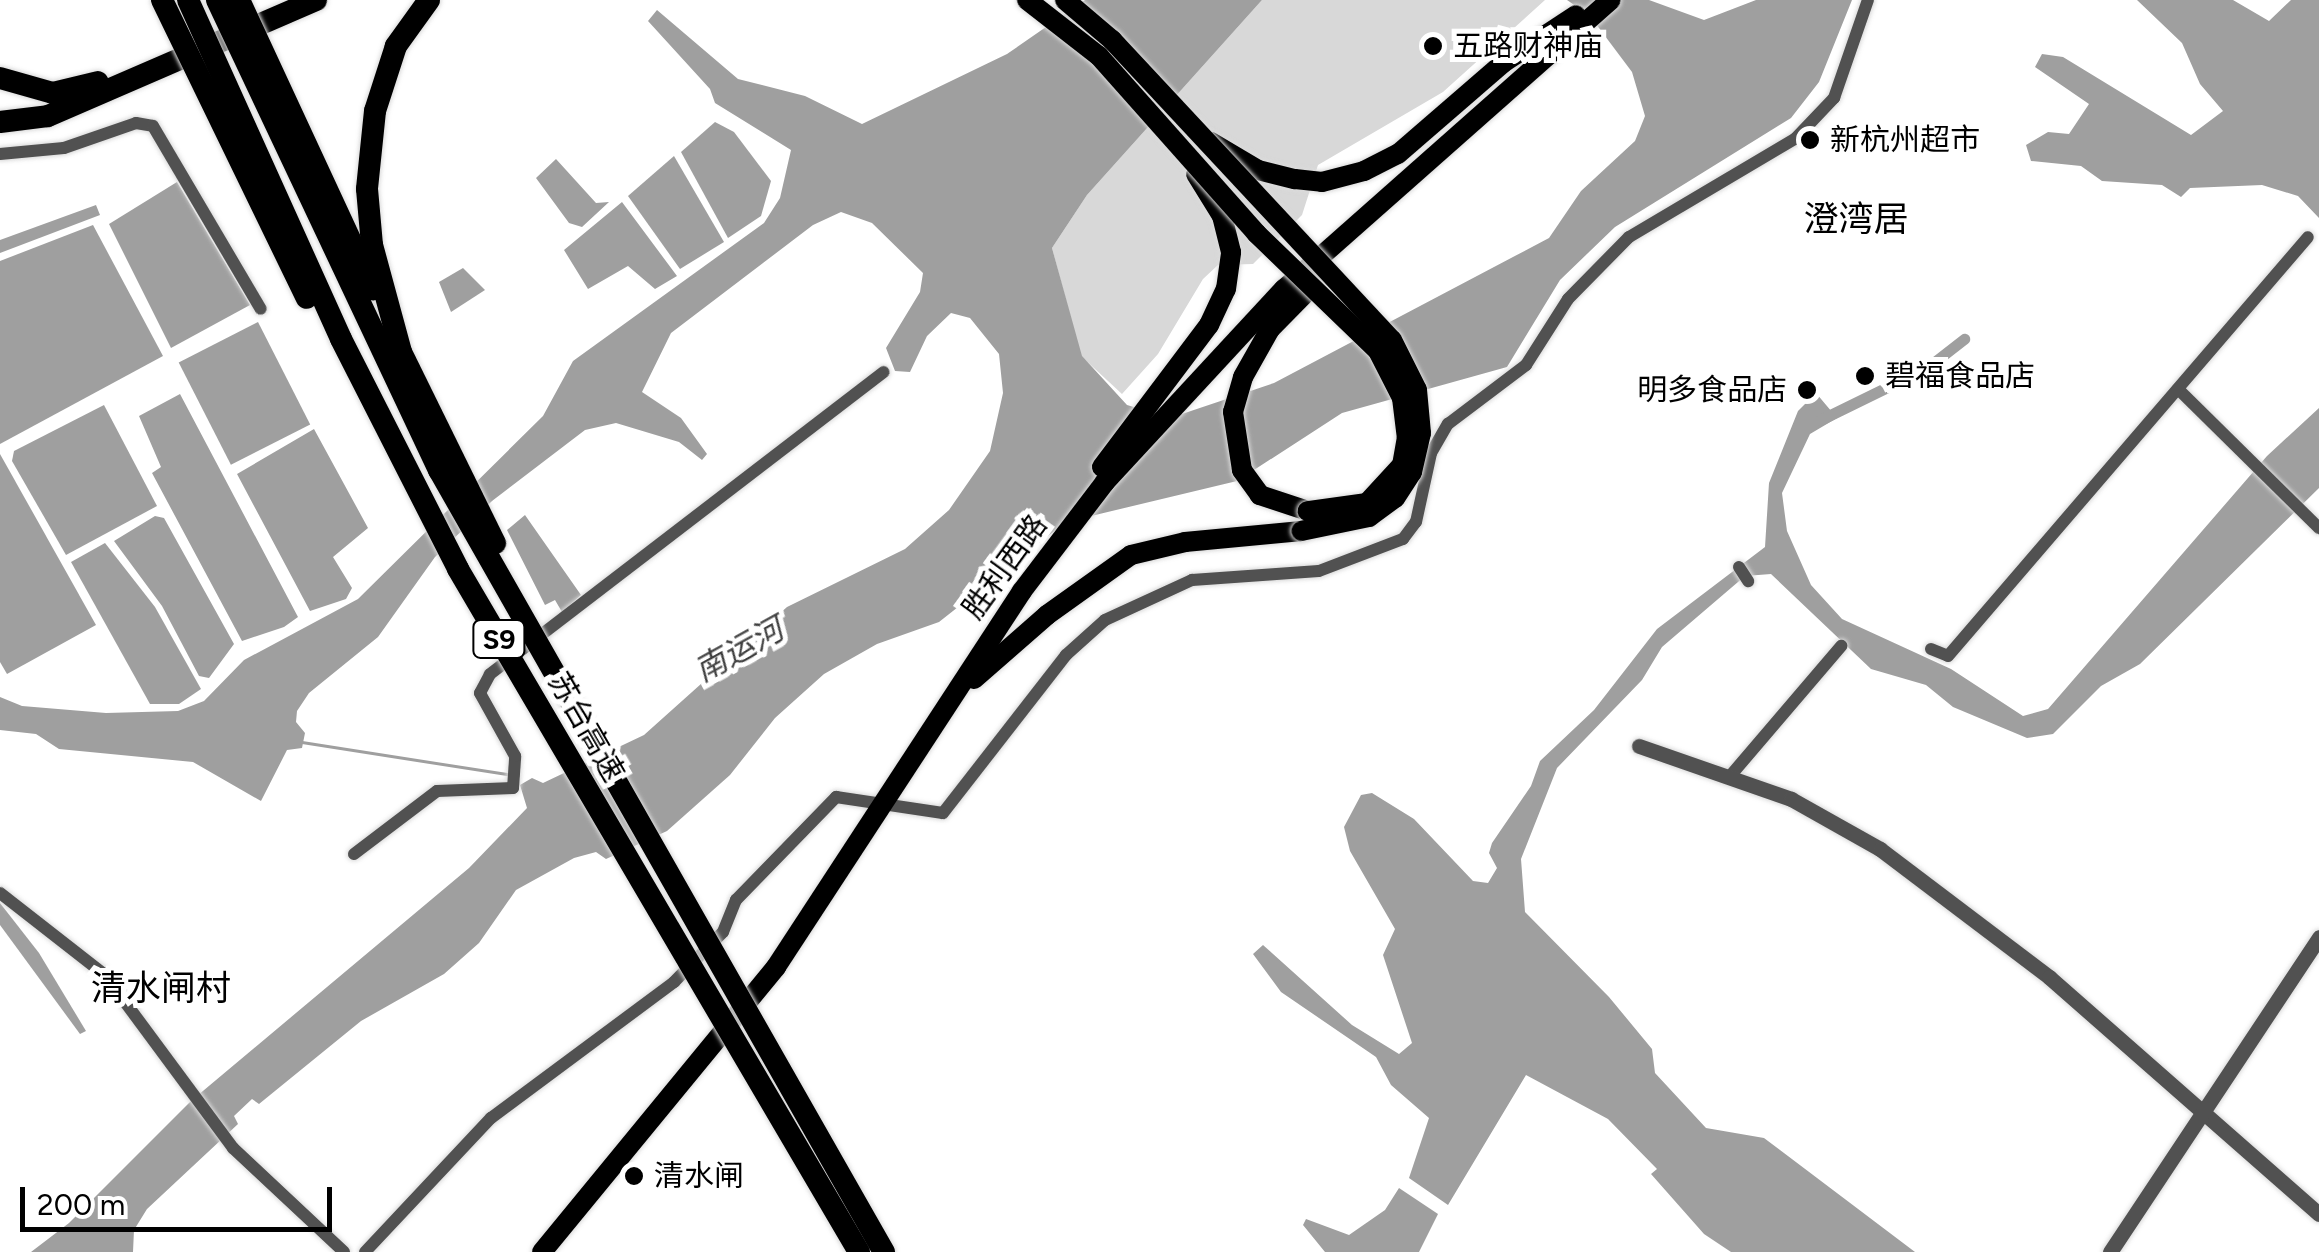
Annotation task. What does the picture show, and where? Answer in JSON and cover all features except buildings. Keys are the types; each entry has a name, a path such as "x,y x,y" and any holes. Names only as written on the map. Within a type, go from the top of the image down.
{"highway":[{"path":"162,0 262,211 458,569"},
{"name":"苏台高速","path":"188,0 341,339 458,569 859,1252"},
{"name":"苏台高速","path":"217,0 439,470 884,1252"},
{"path":"240,0 401,352 604,766"},
{"path":"0,78 53,92 95,83 279,0"},
{"path":"0,122 48,116 316,0"},
{"path":"401,352 372,246 366,189 375,110 396,46 429,0"}],"main road":[{"path":"934,720 1019,638 1132,555 1304,521 1369,518 1395,498 1412,472 1421,433 1418,390 1392,340 1099,56 1027,0"},
{"path":"1065,0 1112,40 1188,140 1222,216 1231,252 1226,289 1210,325 1094,476"},
{"name":"胜利西路","path":"526,1252 766,961 880,802 1010,586 1094,476 1276,279 1584,12 1611,0"},
{"path":"1188,140 1258,170 1322,182 1398,154 1503,63 1584,12"},
{"name":"胜利西路","path":"542,1252 776,967 934,720 1104,482 1194,380 1284,289 1461,133 1584,12"},
{"path":"1304,521 1260,495 1242,470 1233,412 1243,377 1270,328 1461,133"}],"street":[{"path":"365,1252 491,1118 674,982 723,932 736,900 836,796 943,814 1066,655 1105,620 1150,594 1192,580 1318,572 1403,539 1416,522 1431,453 1448,424 1526,365 1568,299 1628,237 1795,139 1834,98 1868,0"},
{"path":"0,154 64,148 136,123 153,126 261,309"},
{"path":"1930,649 1948,656 2308,238"},
{"path":"354,854 437,790 513,788 515,756 480,693 490,674 884,372"},
{"path":"2178,389 2319,528"},
{"path":"1739,567 1748,581"},
{"path":"1731,776 1841,646"},
{"path":"1639,746 1790,799 1880,848 2049,977 2203,1117 2319,1214"},
{"path":"0,893 105,975 233,1148 344,1252"},
{"path":"2110,1252 2319,937"}],"shaded area":[{"path":"1262,0 1545,0 1443,92 1318,165 1302,215 1253,264 1218,265 1203,279 1158,354 1122,394 1081,356 1052,248 1087,195"}],"water":[{"name":"南运河","path":"1085,0 1262,0 1087,195 1052,248 1082,356 1127,405 1170,418 1274,383 1549,238 1581,191 1635,141 1645,116 1632,72 1590,16 1567,0 1649,0 1704,20 1756,0 1852,0 1819,82 1791,118 1615,227 1560,280 1507,367 1342,413 1237,481 1066,522 939,622 877,644 824,674 775,718 730,775 667,831 606,859 596,852 574,858 516,890 479,943 444,974 361,1021 259,1104 252,1099 234,1116 238,1124 147,1209 134,1230 133,1252 31,1252 69,1223 191,1101 469,868 527,808 520,785 532,778 543,783 644,735 787,607 905,549 949,510 990,451 1003,393 999,354 970,318 951,313 927,336 910,372 895,371 886,348 920,292 923,273 872,223 841,212 813,225 671,333 642,392 681,418 707,454 702,460 679,442 616,423 585,430 492,501 435,557 378,637 309,693 297,711 296,722 305,733 302,748 287,750 261,801 193,762 59,749 36,734 0,730 0,697 22,706 106,713 178,711 204,701 244,660 358,599 543,416 573,361 764,223 780,198 791,150 715,103 710,89 648,21 657,10 738,79 805,96 862,124 1007,54"},
{"path":"2137,0 2233,0 2269,21 2291,0 2319,0 2319,218 2298,196 2262,185 2190,188 2181,197 2162,185 2102,181 2081,166 2031,161 2026,145 2048,132 2069,134 2089,104 2035,67 2042,54 2063,57 2191,135 2223,111 2200,84 2182,43"},
{"path":"715,122 734,132 771,181 761,216 728,238 681,152"},
{"path":"674,156 724,242 680,269 628,196"},
{"path":"556,159 596,203 609,202 582,227 569,223 536,178"},
{"path":"177,182 250,305 171,348 109,224"},
{"path":"622,202 677,276 655,289 628,266 588,289 564,250"},
{"path":"96,205 100,215 0,253 0,240"},
{"path":"93,225 163,356 0,444 0,261"},
{"path":"463,268 485,290 451,312 439,282"},
{"path":"258,322 310,424 231,465 179,362"},
{"path":"1816,393 1837,418 1810,434 1782,493 1787,531 1811,585 1842,619 1951,669 2023,716 2048,709 2267,456 2319,408 2319,488 2140,664 2101,686 2053,734 2027,738 1953,707 1926,685 1871,669 1771,574 1745,576 1662,647 1642,680 1557,768 1521,859 1525,912 1609,997 1652,1049 1655,1073 1706,1128 1764,1138 1915,1252 1731,1252 1704,1234 1651,1174 1657,1169 1608,1119 1526,1075 1448,1205 1409,1178 1429,1118 1391,1085 1376,1057 1281,992 1253,954 1263,945 1352,1025 1399,1054 1412,1043 1383,955 1395,929 1350,851 1344,827 1361,795 1372,793 1414,819 1473,881 1488,883 1497,868 1489,853 1492,843 1531,786 1540,761 1594,710 1657,629 1765,547 1769,483 1798,411"},
{"path":"180,394 298,617 284,627 242,641 152,473 161,467 139,416"},
{"path":"104,405 157,506 66,555 12,461 14,451"},
{"path":"314,429 368,528 333,557 352,588 346,599 310,611 237,474"},
{"path":"0,454 96,625 7,674 0,662"},
{"path":"525,515 581,595 562,612 555,600 545,605 507,530"},
{"path":"155,516 164,518 234,644 209,678 199,676 162,606 114,541"},
{"path":"105,543 155,607 201,689 179,704 150,704 71,562"},
{"path":"0,903 39,953 86,1031 80,1034 0,925"},
{"path":"1399,1188 1438,1214 1419,1252 1325,1252 1303,1225 1306,1219 1349,1235 1385,1210"}],"waterway":[{"path":"1820,420 1928,367 1964,339"},
{"path":"302,742 507,774"}],"place":[{"name":"五路财神庙","path":"1433,46"},
{"name":"新杭州超市","path":"1810,140"},
{"name":"碧福食品店","path":"1865,376"},
{"name":"明多食品店","path":"1807,390"},
{"name":"清水闸","path":"634,1176"}],"district":[{"name":"澄湾居","path":"1856,219"},
{"name":"清水闸村","path":"161,988"}]}
